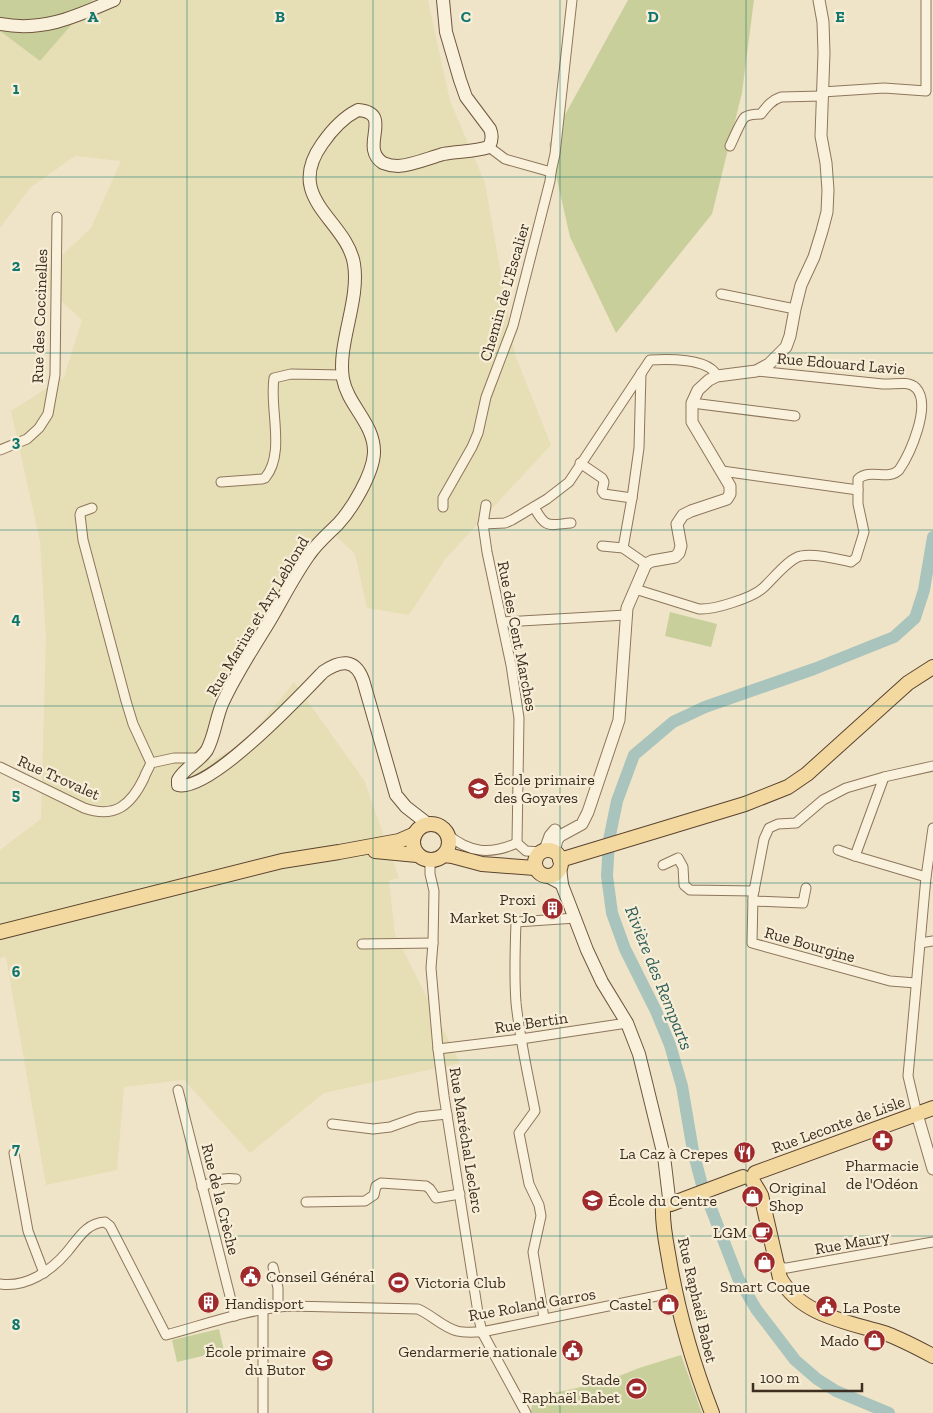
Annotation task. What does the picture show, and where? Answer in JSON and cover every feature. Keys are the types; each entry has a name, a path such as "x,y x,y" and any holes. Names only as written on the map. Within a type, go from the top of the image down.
{"main road":[{"path":"0,24 22,27 41,26 71,19 114,0"},
{"path":"443,0 446,32 451,54 466,96 492,135 491,143 488,147"},
{"name":"Rue Marius et Ary Leblond","path":"420,830 393,789 363,680 358,669 351,664 337,663 323,672 236,757 194,782 183,786 178,785 178,780 208,749 222,704 236,677 308,557 351,508 370,469 374,455 370,432 348,395 343,375 343,358 354,290 354,264 351,252 343,238 314,198 310,180 311,166 315,153 350,114 358,110 371,113 375,117 374,153 385,164 399,166 444,154 488,147"},
{"path":"339,852 378,851 423,858 440,858 444,856 463,858 482,864 520,866 582,854 745,804 788,787 807,774 908,683 933,667"},
{"path":"0,932 282,861 399,841 420,830 439,826 448,836 454,849 463,858"},
{"path":"420,830 413,844 423,858"},
{"path":"444,856 447,850 448,836"},
{"path":"547,861 562,884 602,982 627,1023 639,1054 664,1156 670,1202 745,1178 761,1195 780,1278 794,1296 831,1318 900,1339 933,1356"},
{"name":"Rue Leconte de Lisle","path":"745,1178 933,1108"},
{"name":"Rue Raphaël Babet","path":"670,1202 664,1222 676,1292 684,1332 695,1369 712,1413"}],"street":[{"path":"488,147 505,159 551,172 555,154 572,0"},
{"path":"448,836 464,846 478,850 502,850 517,844 547,861 560,836 564,832 578,827 585,818 619,720 626,616 646,564 652,561 675,557 679,553 681,546 677,524 683,515 727,499 730,494 730,486 692,422 692,402 698,390 718,376 756,371 769,364 786,348 790,336 801,285 814,257 827,212 826,163 821,136 824,53 823,22 819,0"},
{"path":"730,146 743,119 748,116 761,114 769,104 781,97 884,88 926,91 926,0"},
{"name":"Chemin de L'Escalier","path":"443,507 443,498 475,440 486,397 513,326 545,205 551,172"},
{"name":"Rue des Coccinelles","path":"0,450 27,439 39,428 48,414 55,375 57,217"},
{"path":"721,294 795,309"},
{"path":"486,505 483,524 505,523 534,507 565,486 650,360 669,359 706,365 716,372 718,376"},
{"name":"Rue Edouard Lavie","path":"756,371 886,384 903,383 914,386 920,396 922,407 921,419 902,467 893,475 868,474 860,477 858,490"},
{"path":"623,548 639,448 641,372"},
{"path":"221,482 265,478 270,472 276,452 274,378 306,373 343,375"},
{"path":"692,402 794,416"},
{"path":"580,463 602,478 604,482 602,491 604,494 632,498"},
{"path":"635,589 699,609 708,608 743,598 762,589 774,576 800,556 808,555 850,562 856,558 864,532 858,504 858,490 722,471"},
{"path":"534,507 542,521 546,524 571,523"},
{"path":"92,508 81,512 80,515 83,540 133,724 151,763 174,758 201,758"},
{"name":"Rue des Cent Marches","path":"483,524 487,552 512,665 519,718 517,844"},
{"path":"602,546 623,548 646,564"},
{"path":"502,622 626,616"},
{"name":"Rue Trovalet","path":"0,767 84,808 95,812 105,812 127,804 135,795 151,763"},
{"name":"Rue Bourgine","path":"916,984 890,981 752,943 753,901 764,839 769,828 778,824 796,823 823,800 846,788 933,766"},
{"path":"855,856 884,777"},
{"path":"933,828 931,855 926,877 908,1076 933,1169"},
{"path":"838,850 926,877"},
{"name":"Rue Maréchal Leclerc","path":"423,858 430,874 434,891 431,968 438,1049 482,1332 526,1413"},
{"path":"663,866 678,858 683,867 684,885 690,890 754,891"},
{"path":"753,901 803,903 806,888"},
{"path":"544,1318 533,1252 541,1216 539,1205 529,1184 519,1133 535,1111 521,1039 515,976 516,922 576,918"},
{"path":"920,943 933,941"},
{"path":"362,944 433,943"},
{"name":"Rue Bertin","path":"438,1049 627,1023"},
{"name":"Rue de la Crèche","path":"178,1090 235,1316"},
{"path":"332,1124 373,1129 390,1127 418,1117 447,1114"},
{"path":"0,1284 20,1283 44,1273 28,1231 14,1153"},
{"path":"202,1187 216,1180 236,1179"},
{"path":"306,1202 365,1200 374,1195 376,1186 382,1183 426,1186 436,1198 460,1194"},
{"name":"Rue Roland Garros","path":"44,1273 66,1253 84,1232 93,1225 105,1222 110,1226 166,1335 263,1309 278,1307 418,1309 458,1332 482,1332 676,1292"},
{"name":"Rue Maury","path":"776,1264 787,1268 933,1242"},
{"path":"273,1266 278,1288 278,1307"},
{"path":"263,1309 263,1413"}],"shaded area":[{"path":"93,0 428,0 450,101 485,183 515,355 551,445 446,558 409,615 367,608 355,554 334,534 214,691 209,762 241,745 294,682 364,780 399,878 389,880 395,934 460,1063 324,1093 250,1153 184,1080 124,1087 117,1170 46,1185 6,957 0,958 0,850 41,819 46,637 40,541 11,411 64,377 82,320 37,279 91,228 121,161 75,156 30,188 0,228 0,31 40,61"}],"green space":[{"path":"0,0 93,0 40,61 0,31"},
{"path":"628,0 754,0 742,93 712,214 616,333 570,237 549,144"},
{"path":"670,612 717,624 711,647 665,636"},
{"path":"219,1329 224,1351 177,1362 172,1340"},
{"name":"Stade Raphaël Babet","path":"681,1355 702,1413 532,1413 531,1411 534,1393 544,1395 604,1382 639,1368"}],"waterway":[{"name":"Rivière des Remparts","path":"889,1413 836,1391 817,1379 795,1360 756,1309 738,1278 702,1185 693,1151 682,1086 670,1045 656,1011 625,949 612,913 607,876 609,840 617,801 634,755 673,722 705,707 814,669 894,637 915,618 924,590 933,537"}],"place":[{"name":"École primaire des Goyaves","path":"478,788"},
{"name":"Proxi Market St Jo","path":"552,908"},
{"name":"Pharmacie de l'Odéon","path":"882,1141"},
{"name":"La Caz à Crepes","path":"744,1153"},
{"name":"Original Shop","path":"753,1196"},
{"name":"École du Centre","path":"592,1200"},
{"name":"LGM","path":"763,1232"},
{"name":"Smart Coque","path":"765,1262"},
{"name":"Conseil Général","path":"250,1276"},
{"name":"Victoria Club","path":"399,1282"},
{"name":"Handisport","path":"209,1303"},
{"name":"Castel","path":"668,1304"},
{"name":"La Poste","path":"827,1307"},
{"name":"Mado","path":"875,1340"},
{"name":"Gendarmerie nationale","path":"573,1351"},
{"name":"École primaire du Butor","path":"322,1360"},
{"name":"Stade Raphaël Babet","path":"636,1388"}]}
